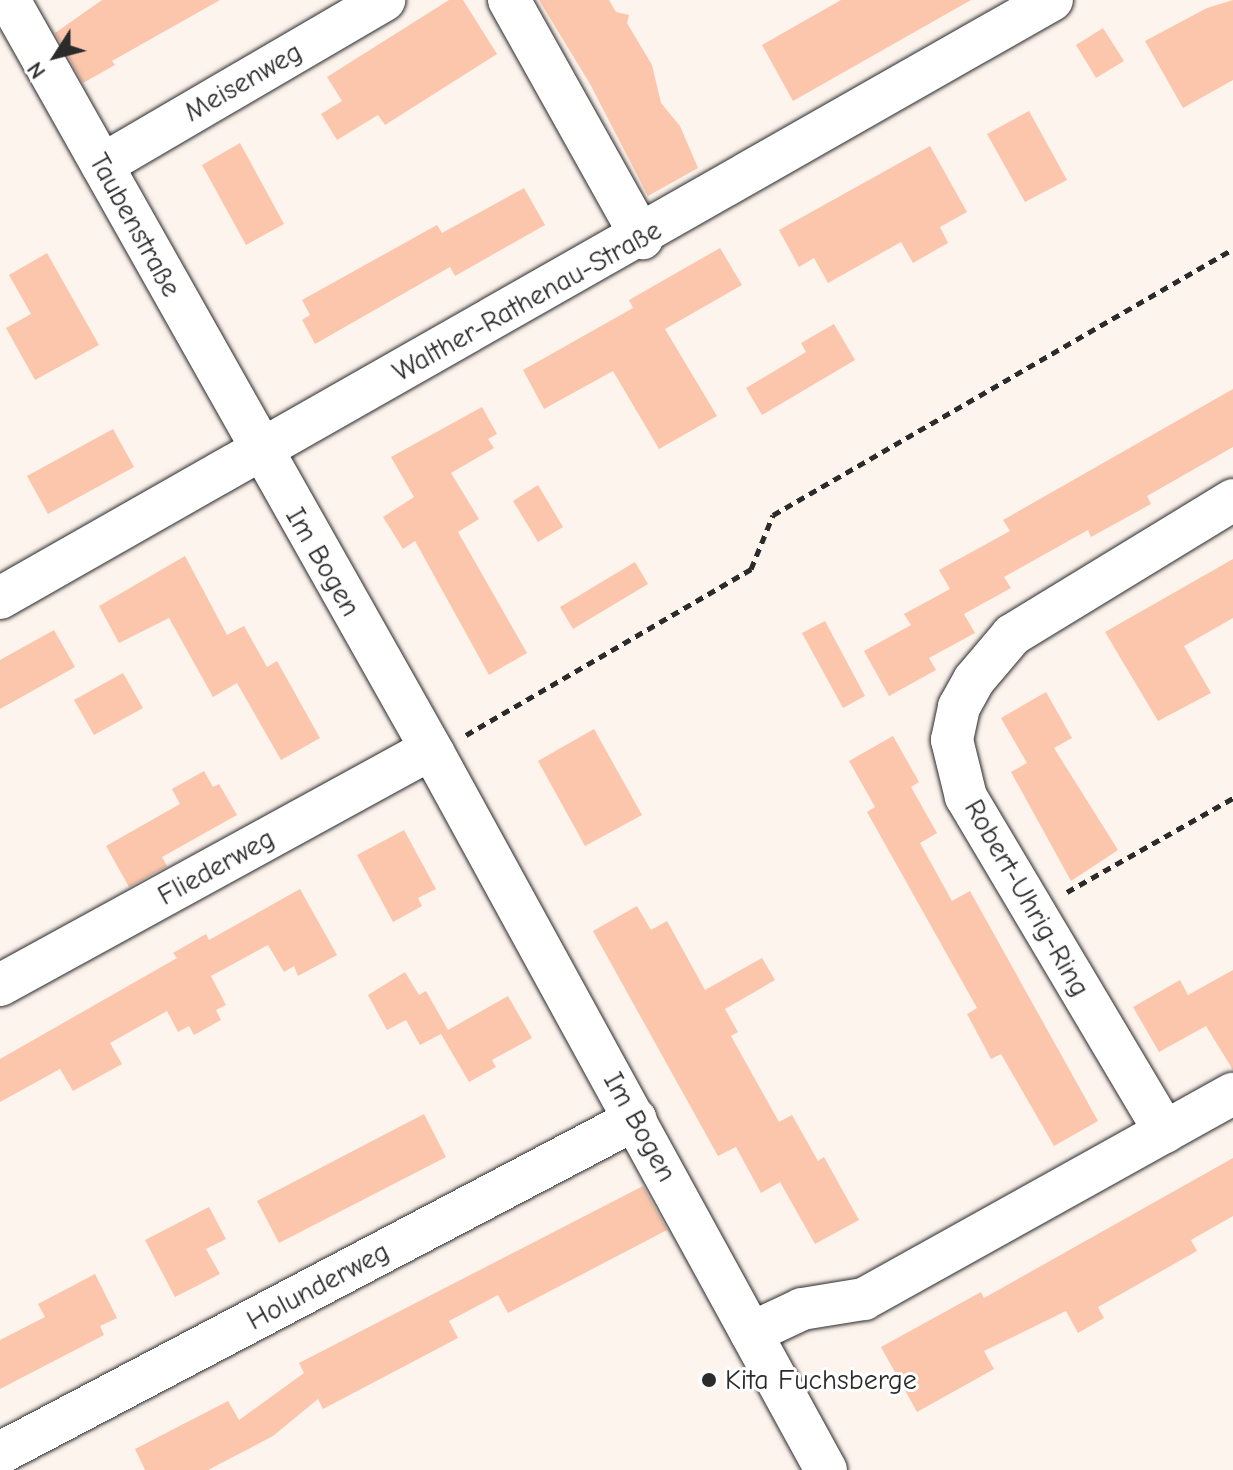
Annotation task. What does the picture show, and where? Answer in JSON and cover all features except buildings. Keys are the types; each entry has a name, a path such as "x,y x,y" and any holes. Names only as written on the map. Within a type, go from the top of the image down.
{"street":[{"name":"Taubenstraße","path":"9,0 260,451"},
{"name":"Meisenweg","path":"102,165 384,0"},
{"path":"509,0 642,238"},
{"name":"Walther-Rathenau-Straße","path":"0,598 642,238 1052,0"},
{"name":"Im Bogen","path":"260,451 434,754 826,1470"},
{"name":"Robert-Uhrig-Ring","path":"1165,1132 1031,913 966,797 952,740 959,707 974,680 1012,635 1233,500"},
{"name":"Fliederweg","path":"0,985 416,757 434,754"},
{"path":"751,1333 802,1309 864,1299 1233,1094"},
{"name":"Holunderweg","path":"0,1453 636,1119"}],"path":[{"path":"434,754 751,569 773,515 1233,249"},
{"path":"1031,913 1233,798"}],"place":[{"name":"Kita Fuchsberge","path":"709,1380"}]}
